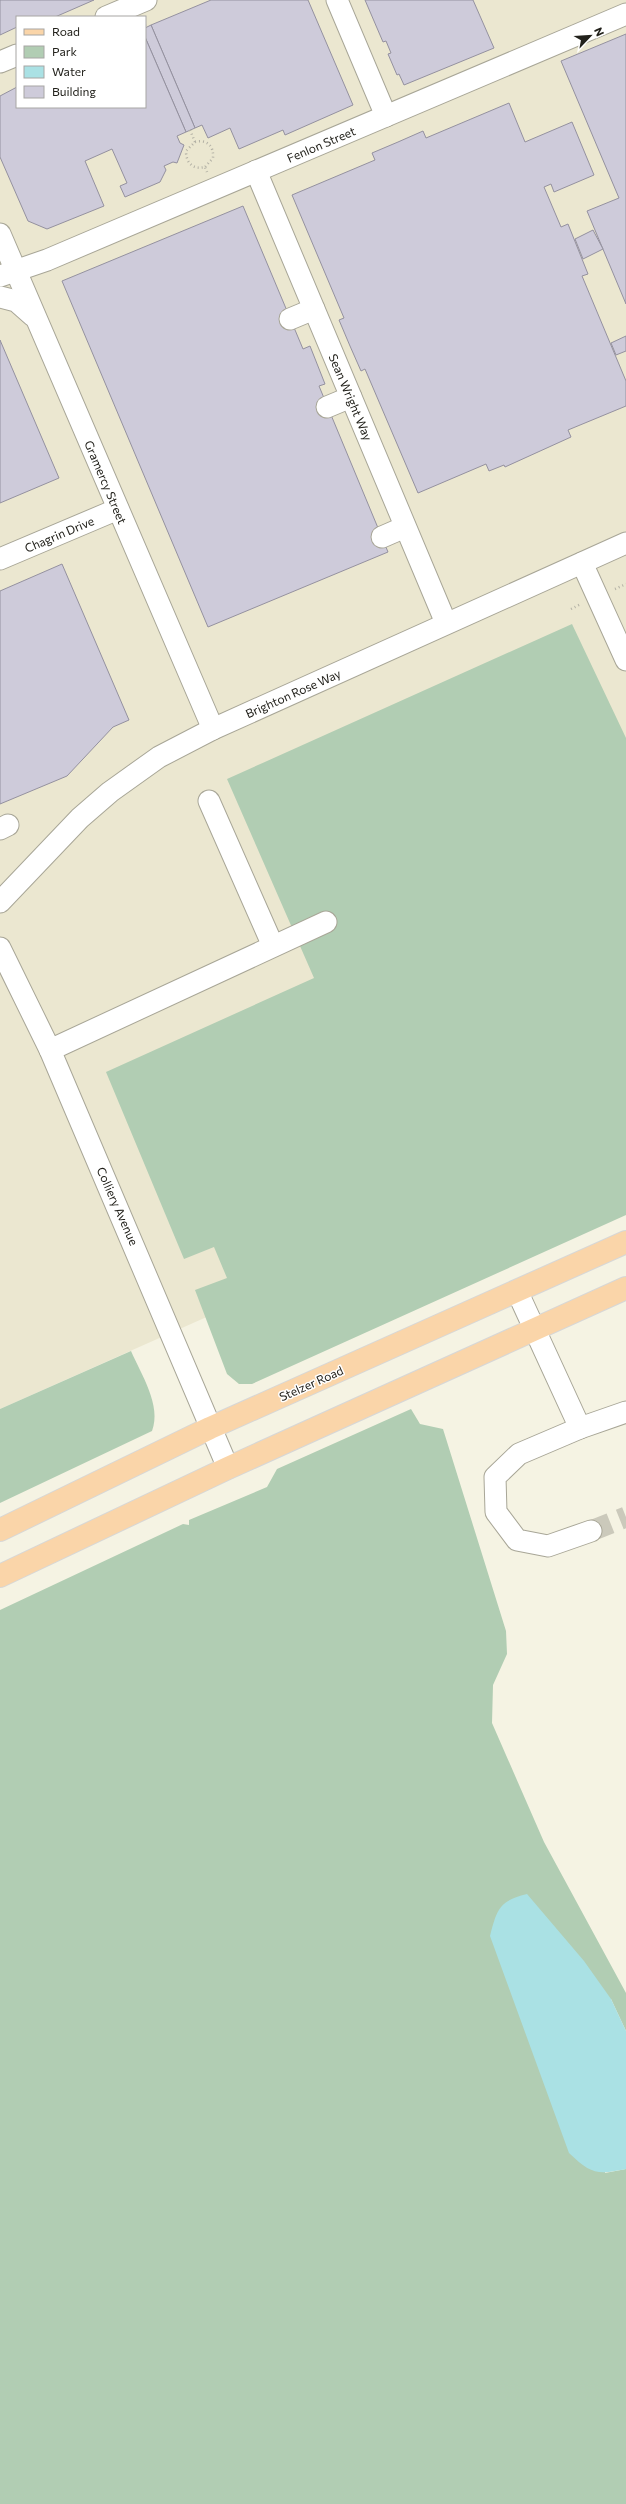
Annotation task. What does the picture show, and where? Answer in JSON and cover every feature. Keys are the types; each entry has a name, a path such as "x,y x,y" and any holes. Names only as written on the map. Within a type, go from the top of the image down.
{"main road":[{"name":"Stelzer Road","path":"0,1530 210,1428 626,1242"},
{"path":"0,1576 228,1468 626,1288"}],"street":[{"path":"108,16 146,0"},
{"path":"337,0 386,116"},
{"name":"Fenlon Street","path":"7,274 47,260 626,14"},
{"path":"0,62 16,55"},
{"name":"Sean Wright Way","path":"256,171 446,623"},
{"name":"Gramercy Street","path":"0,234 7,274 34,318 213,729"},
{"path":"0,297 16,301 34,318"},
{"path":"290,319 314,309"},
{"path":"327,407 351,397"},
{"name":"Chagrin Drive","path":"0,559 118,509"},
{"path":"382,537 405,527"},
{"name":"Brighton Rose Way","path":"0,902 76,823 110,792 159,757 213,729 626,543"},
{"path":"582,563 626,660"},
{"path":"209,801 273,946"},
{"path":"50,1050 326,922"},
{"name":"Colliery Avenue","path":"0,948 50,1050 152,1285 210,1428 228,1468"},
{"path":"516,1291 580,1428"},
{"path":"591,1530 548,1546 517,1540 496,1512 495,1477 519,1454 580,1428 626,1412"}],"path":[{"path":"190,130 195,142"},
{"path":"195,142 207,142 211,146 213,158 206,167 193,167 188,163 186,151 195,142"},
{"path":"206,167 208,174"}],"shaded area":[{"path":"0,0 626,0 626,1130 0,1409"}],"green space":[{"path":"572,624 626,738 626,1215 252,1384 239,1384 227,1374 195,1290 227,1278 214,1247 184,1259 106,1072 314,978 227,779"},
{"path":"131,1351 145,1380 152,1401 154,1421 152,1431 0,1503 0,1409"},
{"path":"411,1409 420,1424 443,1429 506,1631 507,1654 493,1685 492,1723 544,1842 626,1993 626,2031 611,1999 605,2173 626,2169 626,2504 0,2504 0,1610 183,1524 189,1525 189,1520 267,1487 277,1469"}],"water":[{"path":"527,1894 584,1961 611,1999 626,2031 626,2169 608,2172 595,2171 583,2165 569,2153 490,1936 497,1913 505,1903"}],"building":[{"path":"0,0 94,0 57,16 16,16 16,27 0,35"},
{"path":"211,0 308,0 353,105 285,135 283,130 239,149 230,128 208,138 202,125 195,128 151,25"},
{"path":"365,0 473,0 494,48 404,85 399,74 397,75 388,54 391,53 386,41 383,42"},
{"path":"151,25 195,128 186,132 146,39 146,28"},
{"path":"626,34 626,304 587,211 619,198 561,61"},
{"path":"146,39 186,132 177,136 180,143 184,145 177,163 173,162 164,166 166,170 160,182 125,197 120,186 127,183 112,149 85,161 104,206 47,229 28,221 0,157 0,96 16,88 16,108 146,108"},
{"path":"509,103 525,142 572,122 594,175 554,192 551,184 544,187 561,227 568,224 588,274 582,276 626,381 626,406 568,430 571,437 505,467 504,465 489,471 486,464 418,493 365,369 361,371 339,320 344,318 292,195 375,160 372,153 423,131 426,138"},
{"path":"243,206 303,349 310,346 325,384 319,386 388,552 208,627 62,281"},
{"path":"593,230 603,249 583,259 575,239"},
{"path":"626,336 626,351 616,355 611,343"},
{"path":"0,340 59,478 0,503"},
{"path":"62,564 129,720 113,727 67,776 0,804 0,591"}],"tunnel":[{"path":"591,1531 626,1517"}]}
